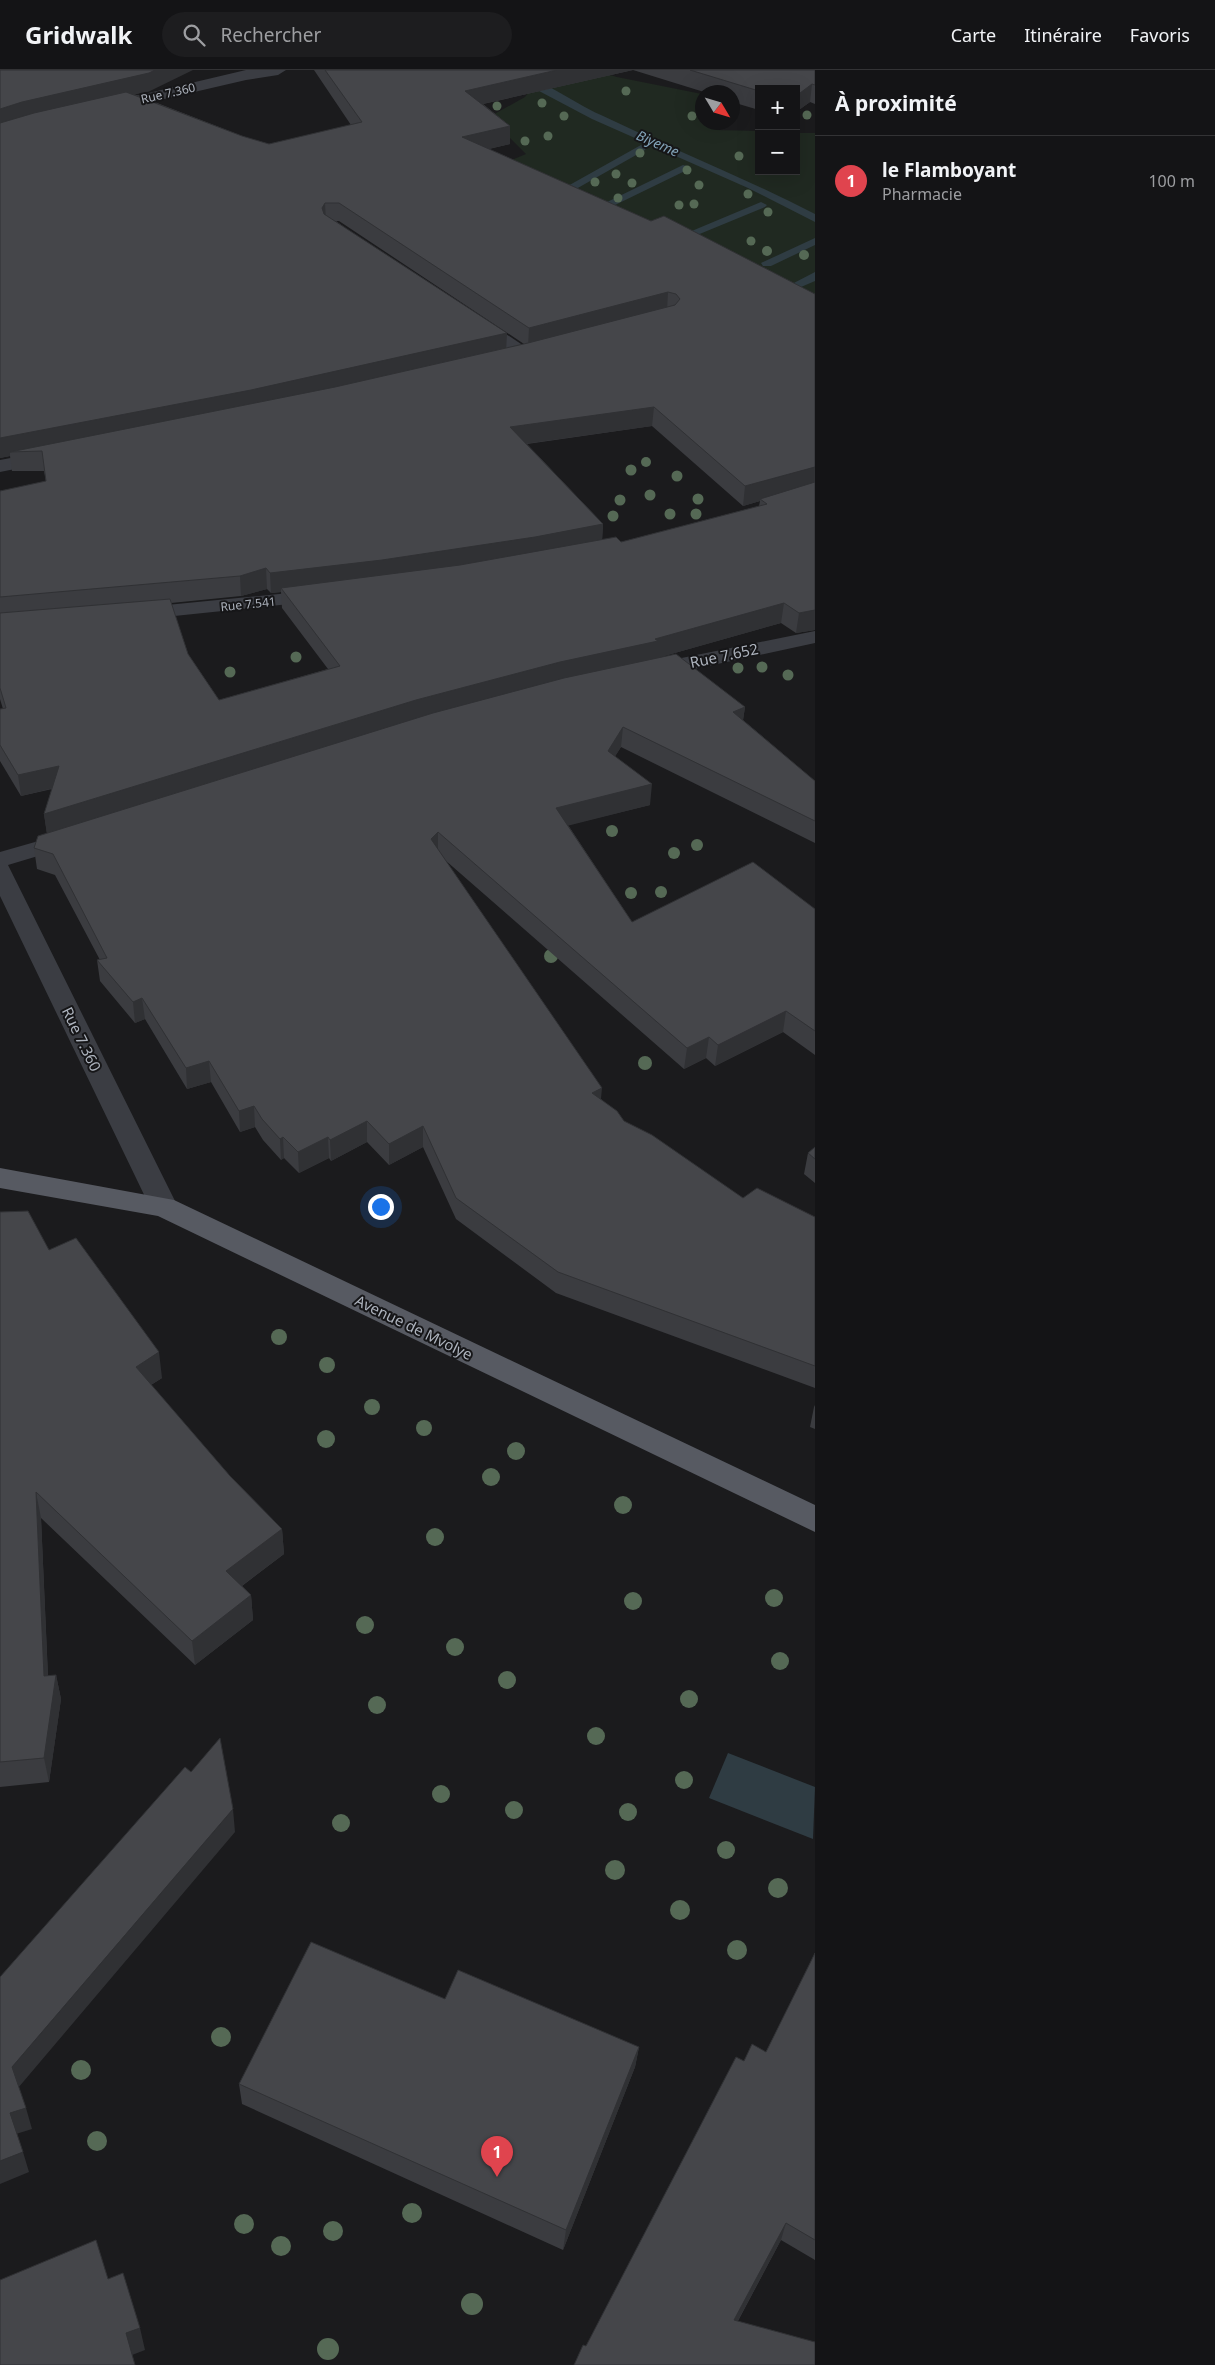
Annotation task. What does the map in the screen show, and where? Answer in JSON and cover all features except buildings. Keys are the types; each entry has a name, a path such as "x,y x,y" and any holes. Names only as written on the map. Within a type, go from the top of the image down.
{"main road":[{"name":"Avenue de Mvolye","path":"0,1178 164,1207 815,1518"}],"street":[{"name":"Rue 7.360","path":"96,110 246,75 278,70"},
{"path":"462,313 535,354 507,360"},
{"path":"0,466 66,453"},
{"name":"Rue 7.541","path":"113,616 266,603 342,593"},
{"name":"Rue 7.652","path":"634,675 815,637"},
{"path":"0,860 90,833"},
{"name":"Rue 7.360","path":"0,871 164,1207"}],"shaded area":[{"path":"546,70 592,70 695,93 695,130 755,131 755,175 800,175 800,133 815,133 815,314 593,203 590,193 485,171 526,154 489,117 525,97"},
{"path":"728,1753 815,1787 813,1839 709,1798"}],"waterway":[{"name":"Biyeme","path":"498,70 526,80 596,117 752,186 815,219"},
{"path":"572,187 641,148"},
{"path":"609,204 683,168"},
{"path":"681,238 761,205"},
{"path":"767,263 815,241"},
{"path":"794,286 815,276"}],"place":[{"name":"le Flamboyant","path":"497,2177"}]}
